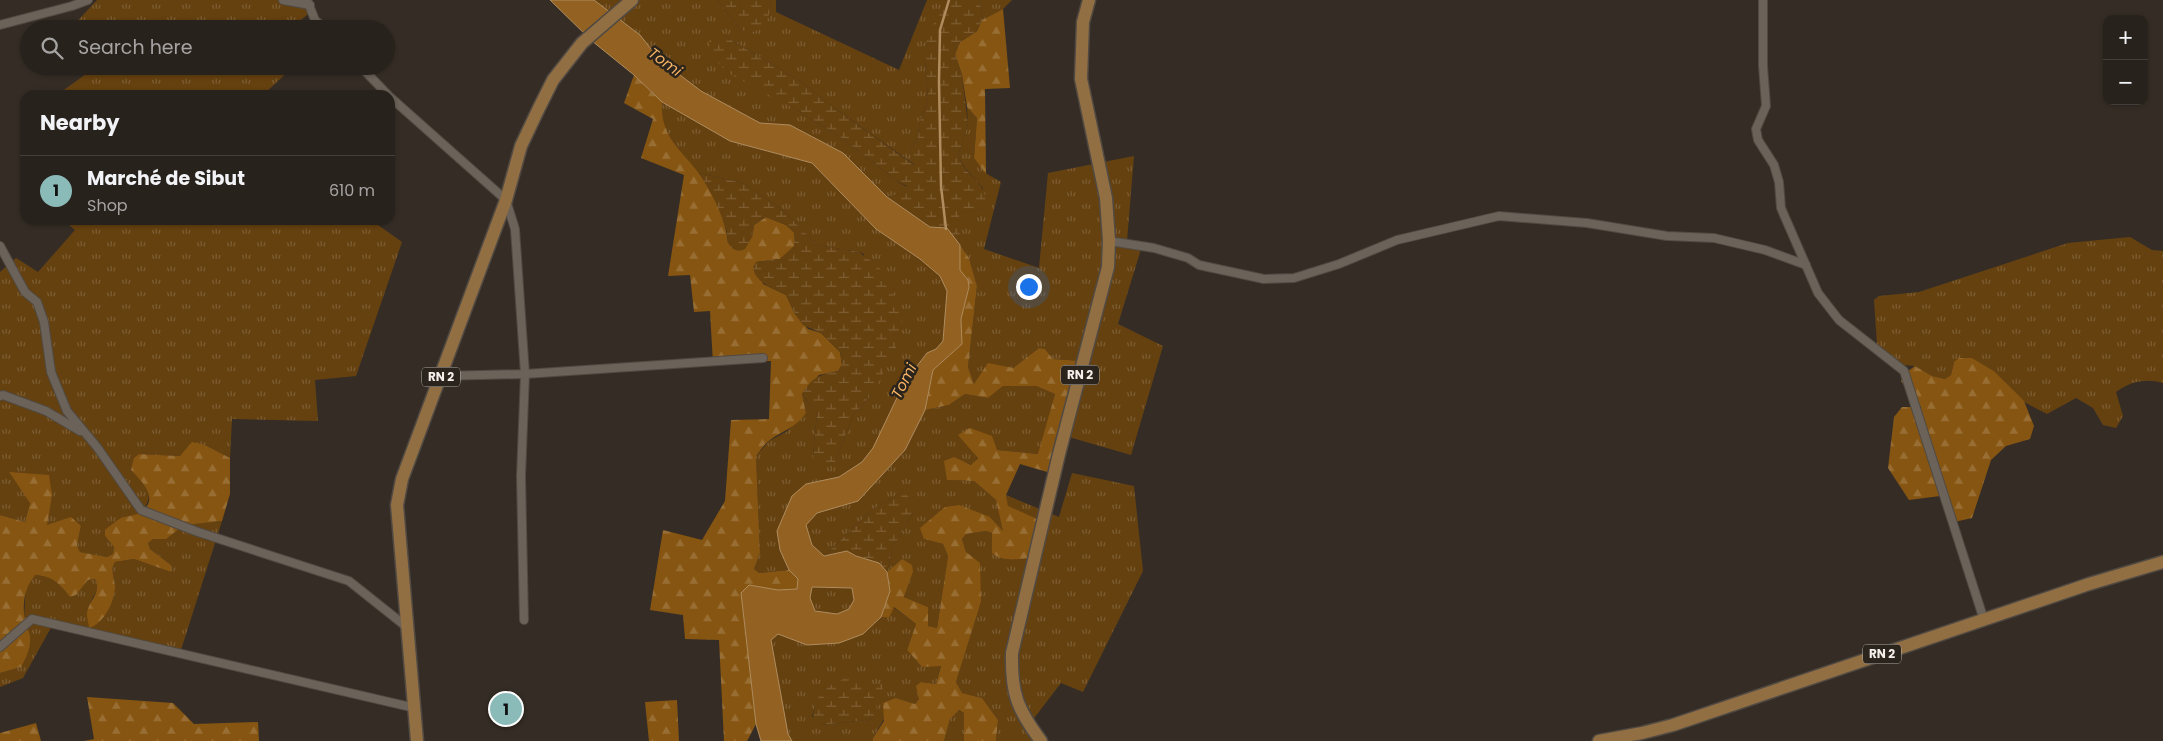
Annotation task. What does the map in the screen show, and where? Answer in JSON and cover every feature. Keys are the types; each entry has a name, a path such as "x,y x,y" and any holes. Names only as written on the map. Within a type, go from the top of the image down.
{"main road":[{"name":"RN 2","path":"417,741 409,628 397,505 402,478 506,200 521,146 553,80 588,38 632,0"},
{"name":"RN 2","path":"1041,741 1019,708 1011,680 1012,653 1059,454 1108,267 1109,241 1106,198 1081,79 1083,22 1089,0"},
{"name":"RN 2","path":"1599,741 1642,733 1673,724 2163,562"}],"street":[{"path":"0,25 88,0"},
{"path":"283,0 308,2 315,20"},
{"path":"1763,0 1763,66 1766,106 1756,129 1758,140 1774,165 1779,182 1781,208 1818,293 1839,320 1904,371 1984,620"},
{"path":"369,75 383,90"},
{"path":"395,101 506,200 515,230 525,374 521,476 524,620"},
{"path":"1109,241 1154,248 1188,258 1200,265 1264,280 1294,278 1338,264 1397,240 1499,216 1587,222 1667,236 1714,238 1765,250 1806,265"},
{"path":"0,246 25,292 37,302 44,322 51,372 67,411 97,447 141,510 198,532 349,581 409,628"},
{"path":"441,376 525,374 763,358"},
{"path":"0,396 46,411 77,429 97,447"},
{"path":"0,647 32,619 414,708"}],"green space":[{"path":"97,0 306,0 313,10 301,20 78,20"},
{"path":"594,0 717,0 741,30 771,6 769,0 776,0 776,12 899,70 927,0 949,0 925,60 928,99 919,125 918,138 910,150 915,165 830,105 802,82 724,36 795,109 839,136 907,187 900,194 887,197 843,153 790,125 760,123 701,91 659,59 640,35"},
{"path":"717,0 769,0 771,6 766,25 754,32 741,30"},
{"path":"949,0 980,0 982,20 977,31 960,42 955,54 962,75 968,124 958,156 966,170 978,182 985,196 983,208 959,214 960,245 947,228 930,227 887,197 900,194 907,186 897,181 839,136 795,109 728,73 710,54 709,41 711,35 724,36 802,82 830,105 914,165 910,150 918,138 919,125 928,99 925,60 927,34"},
{"path":"980,0 1012,0 1003,9 982,20"},
{"path":"1003,9 1010,88 985,89 986,174 974,158 977,118 967,107 962,75 955,54 960,42 977,31 982,20"},
{"path":"85,75 284,75 268,90 64,90"},
{"path":"634,75 662,102 662,114 668,133 672,141 698,172 714,197 722,215 728,243 752,237 754,225 766,217 786,225 795,233 795,246 780,259 756,262 763,284 786,295 795,314 808,329 821,333 840,352 842,365 838,371 819,375 802,394 806,413 802,418 768,442 756,456 760,553 754,569 759,573 789,570 798,579 797,589 778,590 749,585 741,593 756,724 747,741 724,741 719,640 685,639 683,615 650,610 663,530 702,540 725,501 731,420 769,419 771,361 713,363 710,311 694,312 690,275 668,276 684,175 641,158 653,119 624,103"},
{"path":"662,102 730,141 812,163 876,229 920,259 940,276 947,291 943,341 936,349 927,353 904,383 874,448 862,462 839,477 806,484 780,550 789,570 759,573 754,569 760,553 756,456 769,441 786,432 806,413 802,394 817,413 813,456 835,462 853,416 875,390 864,254 817,245 784,211 743,183 699,173 675,146 664,129 661,116"},
{"path":"967,107 977,118 974,158 987,174 1001,182 984,249 1039,268 1048,173 1134,156 1127,241 1142,246 1118,324 1163,346 1131,455 1062,435 1081,361 1053,359 1045,349 1039,348 1013,368 974,384 968,367 977,286 969,258 960,245 958,214 983,208 983,188 965,168 958,156 968,124"},
{"path":"699,173 743,183 784,211 817,245 859,252 879,267 898,303 902,322 902,335 875,390 853,416 835,462 814,463 817,413 802,394 817,377 838,371 842,365 840,352 821,333 803,325 795,314 786,295 761,281 754,273 753,267 756,262 780,259 794,246 794,233 786,225 766,217 754,225 752,237 745,249 738,251 733,249 728,243 726,229 718,207"},
{"path":"69,225 378,225 402,242 356,376 315,380 318,421 232,419 230,458 205,445 180,456 139,454 131,470 145,484 149,493 148,501 144,509 137,515 105,536 114,547 113,554 107,557 80,552 77,545 81,526 46,525 52,496 9,472 30,502 25,522 0,515 0,272 16,258 38,272 75,230"},
{"path":"2130,237 2152,250 2163,251 2163,383 2145,381 2133,383 2116,392 2123,416 2116,428 2103,425 2093,408 2076,398 2047,414 2024,402 1995,372 1954,362 1951,375 1945,379 1932,376 1915,366 1902,365 1877,344 1874,300 1879,296 1919,292 2068,243"},
{"path":"960,245 969,258 977,286 968,367 974,384 988,363 1013,368 1039,348 1045,349 1053,359 1081,361 1054,474 1020,464 1006,495 1008,506 1039,520 1028,558 1009,559 996,556 992,553 992,533 986,531 966,534 962,539 966,552 980,563 981,602 956,682 962,693 982,698 998,720 996,741 964,741 964,713 959,710 950,719 944,741 873,741 884,721 883,703 896,698 915,704 919,699 916,686 921,682 936,684 941,666 922,667 907,650 916,624 894,607 889,618 881,617 890,591 887,572 902,559 912,565 913,572 904,597 928,607 928,626 937,628 948,556 943,544 924,539 920,528 945,507 959,505 990,517 1003,531 996,500 974,481 947,480 944,461 954,457 971,465 978,458 958,435 970,428 992,436 997,450 1038,454 1055,394 1036,386 1003,386 988,398 965,394 949,405 925,410 933,370 962,344 961,319 969,287 968,280 960,271"},
{"path":"1959,358 1972,358 1995,372 2024,401 2034,426 2030,439 2006,446 1991,460 1972,518 1954,522 1945,513 1951,501 1948,495 1909,500 1888,468 1894,417 1902,407 1921,407 1901,381 1904,374 1915,366 1932,376 1945,379 1951,375 1954,362"},
{"path":"1003,386 1036,386 1055,394 1039,454 997,450 959,435 978,457 972,465 954,458 948,480 974,481 996,500 1004,532 990,517 924,539 943,544 948,556 937,628 928,626 928,607 904,597 913,572 902,559 887,572 893,548 913,513 902,492 872,510 824,556 812,545 805,525 817,513 858,501 905,450 925,410 949,405 965,394 988,398"},
{"path":"192,442 205,445 230,458 230,494 222,521 184,525 166,539 153,539 148,543 150,549 171,565 171,572 134,559 115,562 113,570 115,591 111,604 100,622 89,628 87,615 89,605 97,589 95,579 88,580 76,595 70,597 55,581 35,575 28,585 24,603 25,623 30,637 28,653 21,667 0,673 0,515 25,522 30,503 9,472 49,475 52,496 47,525 71,517 81,526 77,545 80,552 107,557 113,554 114,547 105,536 105,530 121,518 141,512 149,502 147,490 131,470 134,458 139,454 180,456"},
{"path":"1072,473 1134,486 1143,571 1083,692 1061,683 1028,726 1039,741 996,741 998,720 982,698 962,693 956,682 981,602 962,539 966,534 986,531 992,533 992,553 1016,560 1006,495 1059,517"},
{"path":"902,492 913,500 913,513 893,548 887,572 879,563 856,556 847,551 824,556 872,510"},
{"path":"222,521 181,650 53,624 23,678 0,687 0,673 21,667 26,585 35,575 55,581 70,597 76,595 88,580 95,579 98,588 90,605 89,627 100,621 111,604 115,591 113,570 115,562 134,559 171,572 171,565 150,549 148,543 164,532 183,526"},
{"path":"812,587 852,588 854,600 849,609 837,614 815,611 810,598"},
{"path":"893,607 916,624 907,650 922,667 941,665 936,684 921,682 919,699 915,704 896,698 873,741 792,741 788,734 771,640 778,634 807,645 863,634 881,617 889,618","holes":["826,688 874,716 869,720 820,725 812,716 816,704"]},
{"path":"853,675 864,684 884,684 874,716 869,720 820,725 814,722 814,708 824,690"},
{"path":"87,697 173,703 194,724 258,722 259,741 84,741 94,739"},
{"path":"677,700 679,741 649,741 645,702"},
{"path":"958,710 964,713 964,741 944,741 950,719"},
{"path":"36,723 41,741 0,741 0,733"}],"shaded area":[{"path":"550,0 594,0 640,35 659,59 701,91 760,123 790,125 843,153 887,197 930,227 947,228 960,245 960,270 968,280 969,287 961,319 962,344 933,370 925,410 905,450 858,501 817,513 806,525 812,545 824,556 847,551 856,556 879,563 887,572 890,591 881,617 863,634 839,643 807,645 778,634 771,640 788,734 792,741 761,741 756,724 741,593 749,585 778,590 797,589 798,579 789,570 780,550 777,531 792,496 806,484 839,477 862,462 873,448 904,383 927,353 936,349 943,341 947,291 940,276 920,259 876,229 812,163 730,141 662,102 634,75 592,41","holes":["812,587 852,588 854,600 849,609 837,614 815,611 810,598"]}],"waterway":[{"path":"946,229 941,186 939,81 940,30 949,0"}],"place":[{"name":"Marché de Sibut","path":"506,709"}],"water label":[{"name":"Tomi","path":"665,62"},
{"name":"Tomi","path":"904,381"}]}
